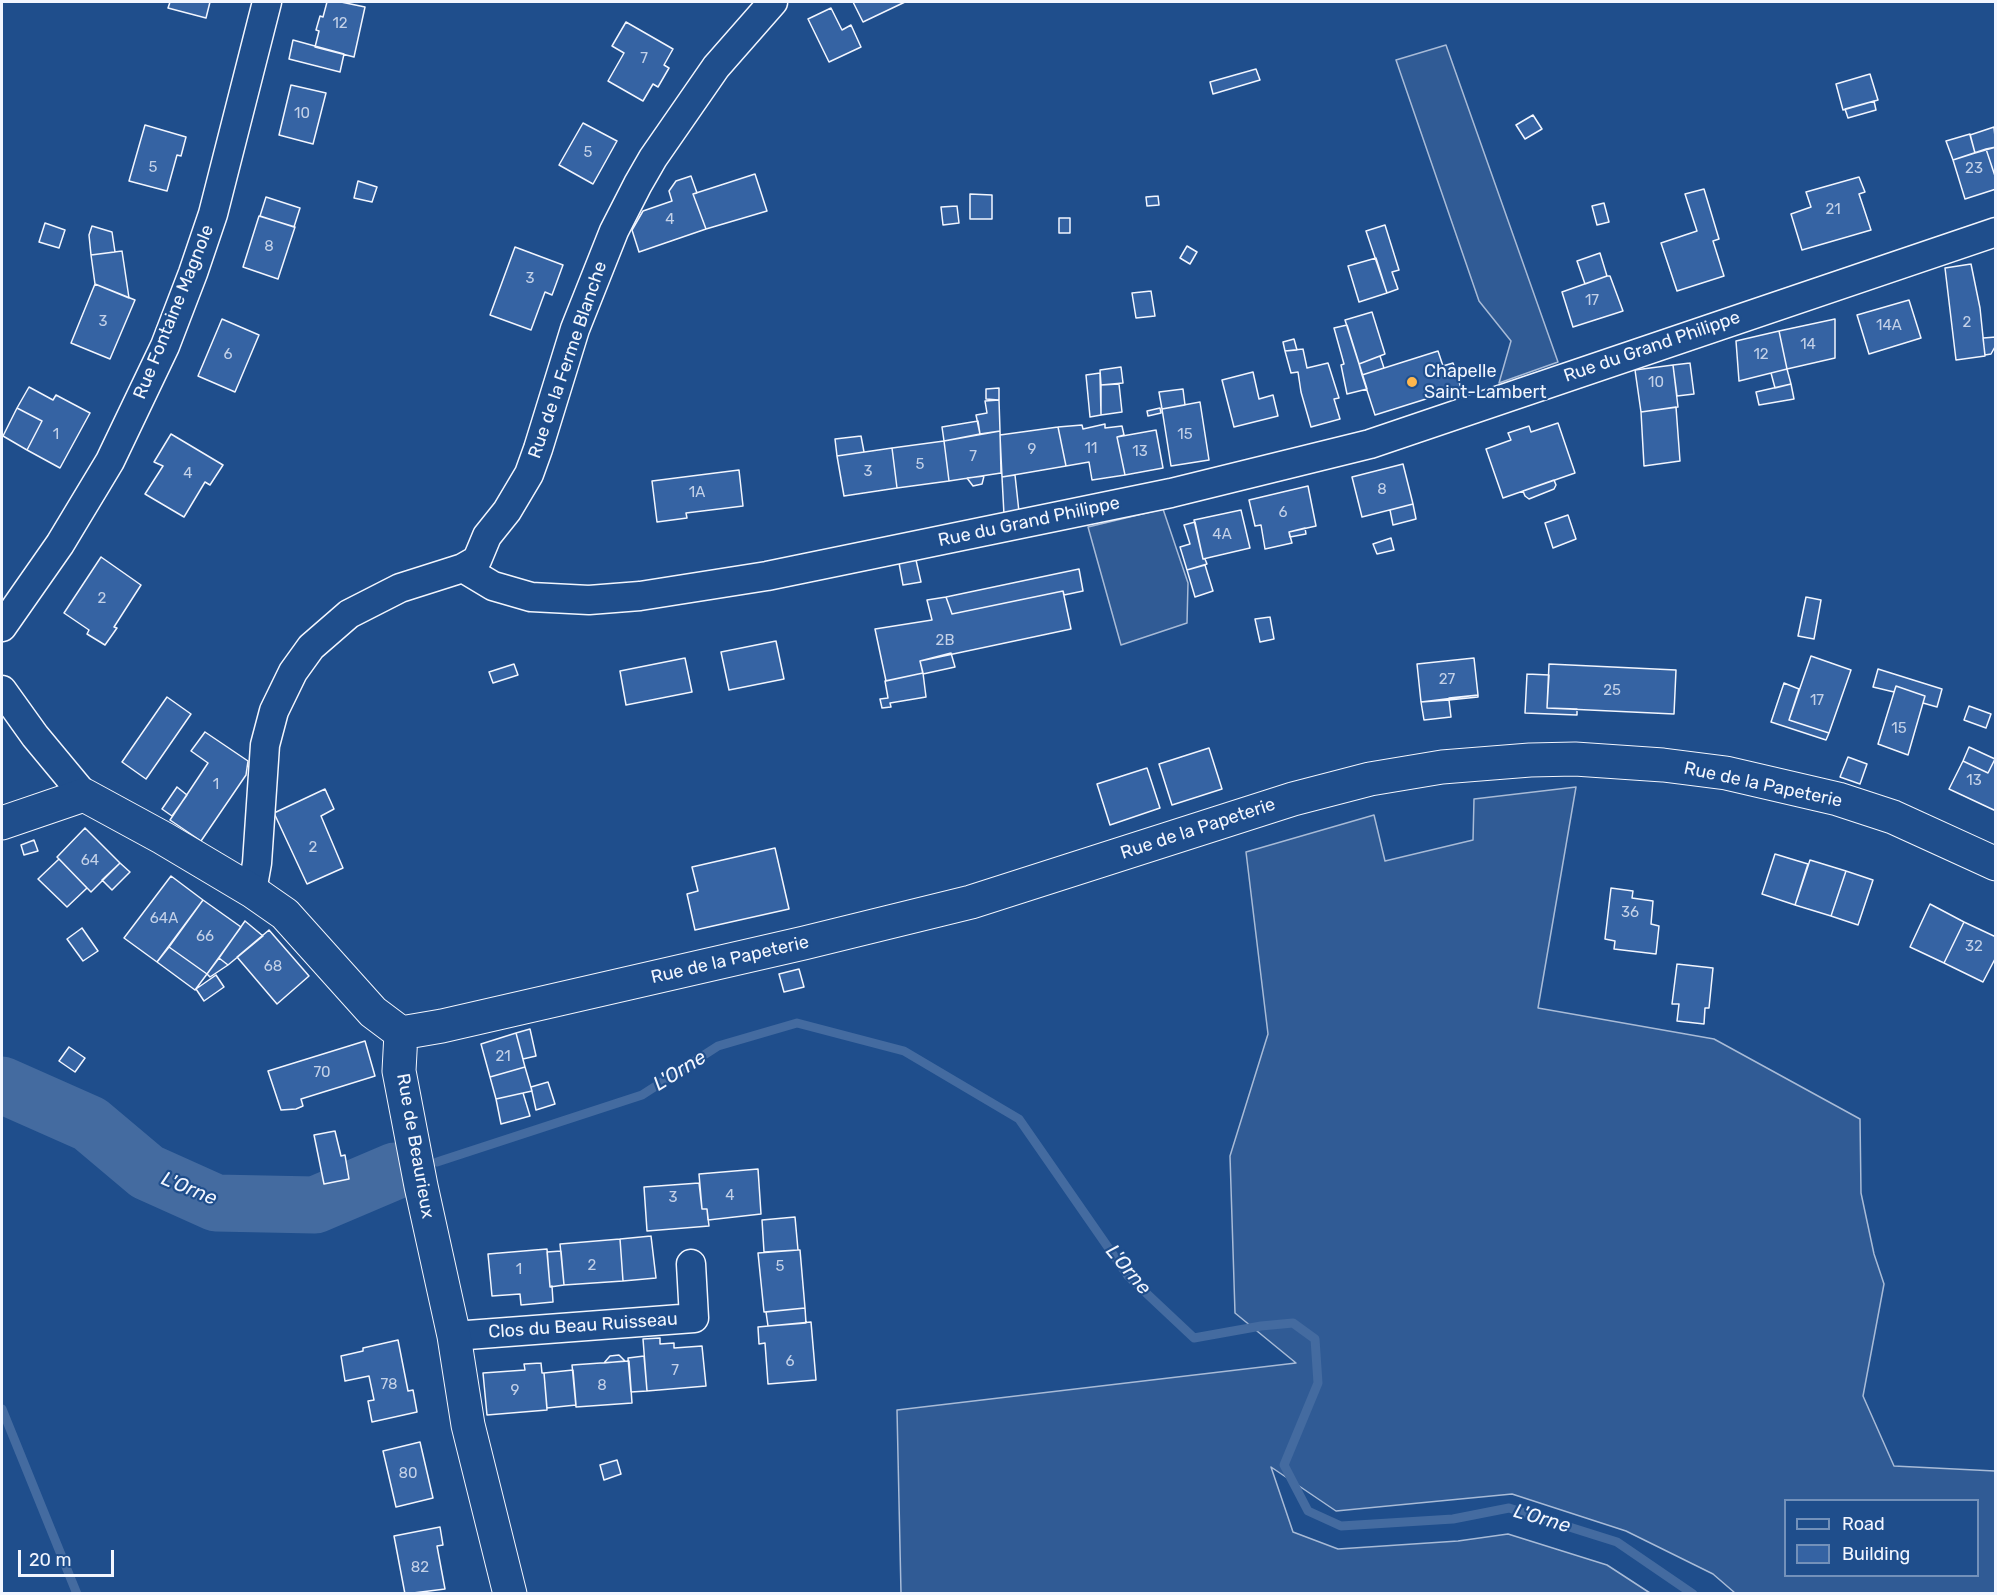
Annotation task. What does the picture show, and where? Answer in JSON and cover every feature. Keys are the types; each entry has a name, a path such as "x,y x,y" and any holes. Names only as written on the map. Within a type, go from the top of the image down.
{"street":[{"name":"Rue Fontaine Magnole","path":"2,627 60,544 110,461 165,346 213,214 267,2"},
{"name":"Rue de la Ferme Blanche","path":"463,568 477,560 487,536 507,511 529,474 575,329 614,231 638,184 703,85 773,2"},
{"name":"Rue du Grand Philippe","path":"463,568 493,586 531,597 589,600 640,596 767,576 1171,493 1370,444 1992,238"},
{"path":"252,891 257,862 265,745 274,711 293,672 310,647 349,614 399,588 463,568"},
{"path":"2,690 35,736 84,795 164,838 252,891 285,914 373,1012 401,1033"},
{"name":"Rue de la Papeterie","path":"401,1033 453,1024 804,943 960,904 1293,799 1370,779 1442,767 1575,759 1663,765 1726,773 1838,799 1893,817 1995,864"},
{"path":"2,823 84,795"},
{"name":"Rue de Beaurieux","path":"401,1033 399,1071 421,1186 454,1336 468,1425 510,1593"},
{"name":"Clos du Beau Ruisseau","path":"454,1336 694,1318 690,1264"}],"shaded area":[{"path":"1446,45 1558,362 1499,383 1511,341 1479,301 1396,60"},
{"path":"1163,509 1188,583 1187,623 1121,645 1088,527"},
{"path":"1576,787 1538,1008 1714,1039 1860,1119 1861,1193 1874,1254 1884,1284 1863,1396 1894,1466 1995,1471 1995,1593 1735,1593 1713,1574 1626,1531 1512,1494 1336,1511 1271,1467 1293,1532 1338,1549 1458,1541 1508,1534 1607,1565 1650,1593 901,1593 897,1410 1296,1363 1235,1313 1230,1156 1268,1034 1246,852 1374,815 1385,861 1473,840 1474,799"}],"building":[{"path":"170,2 210,2 206,18 168,8"},
{"path":"327,2 341,2 365,7 354,57 315,47 319,31 316,30"},
{"path":"853,2 905,2 863,22"},
{"path":"831,8 842,30 851,25 861,47 829,62 808,19"},
{"path":"626,22 673,49 664,65 669,68 658,87 653,84 643,101 608,81 624,53 612,46"},
{"path":"293,40 344,54 340,72 289,59"},
{"path":"1256,69 1260,80 1213,94 1210,82"},
{"path":"1870,74 1878,100 1843,110 1836,84"},
{"path":"291,85 326,93 313,144 279,135"},
{"path":"1874,101 1876,110 1848,118 1845,109"},
{"path":"1533,115 1542,129 1525,139 1516,125"},
{"path":"583,123 617,141 593,184 559,165"},
{"path":"145,125 186,137 181,156 177,155 167,191 129,181"},
{"path":"1994,127 1996,147 1975,153 1970,135"},
{"path":"1970,134 1975,153 1953,160 1946,141"},
{"path":"1996,147 1996,179 1986,149"},
{"path":"1986,149 1996,179 1996,189 1965,199 1953,160"},
{"path":"755,174 767,211 706,229 693,194"},
{"path":"691,176 697,193 693,194 706,229 639,252 632,230 643,211 672,201 669,191 676,181"},
{"path":"1859,177 1865,192 1859,194 1871,230 1802,250 1791,214 1811,207 1806,192"},
{"path":"358,181 377,187 372,202 354,198"},
{"path":"1704,189 1719,239 1713,241 1724,276 1677,291 1661,243 1697,231 1685,194"},
{"path":"970,194 992,195 992,219 970,219"},
{"path":"1158,196 1159,205 1147,206 1146,197"},
{"path":"266,197 300,208 294,227 260,216"},
{"path":"1604,203 1609,222 1597,225 1592,206"},
{"path":"957,206 959,223 943,225 941,207"},
{"path":"259,216 295,227 278,279 243,267"},
{"path":"1059,218 1070,218 1070,233 1059,233"},
{"path":"45,223 65,230 59,248 39,242"},
{"path":"1385,225 1399,270 1392,272 1398,289 1387,293 1366,231"},
{"path":"92,226 112,232 115,252 91,255 89,235"},
{"path":"1187,246 1197,252 1190,264 1180,258"},
{"path":"515,247 563,265 552,295 545,292 531,330 490,315"},
{"path":"122,251 129,298 95,284 91,255"},
{"path":"1600,253 1607,276 1585,284 1577,261"},
{"path":"1376,258 1387,293 1359,302 1348,266"},
{"path":"1971,264 1980,308 1985,356 1956,360 1945,268"},
{"path":"1610,276 1623,311 1573,327 1562,292"},
{"path":"95,284 135,300 110,359 71,343"},
{"path":"1151,291 1155,316 1136,318 1132,293"},
{"path":"1909,300 1921,338 1869,354 1857,315"},
{"path":"1372,312 1385,354 1359,364 1345,320"},
{"path":"222,319 259,335 235,392 198,376"},
{"path":"1835,319 1835,358 1787,369 1779,331"},
{"path":"1347,325 1367,389 1347,394 1341,365 1344,364 1334,328"},
{"path":"1779,331 1787,369 1739,381 1736,341"},
{"path":"1996,337 1996,345 1991,354 1985,355 1983,338"},
{"path":"1294,339 1297,350 1285,351 1283,342"},
{"path":"1303,349 1307,368 1328,363 1339,398 1334,399 1340,419 1311,427 1298,372 1291,373 1285,351"},
{"name":"Chapelle Saint-Lambert","path":"1438,351 1443,366 1453,363 1461,388 1375,415 1362,375"},
{"path":"1380,356 1384,368 1362,375 1359,364"},
{"path":"1690,363 1694,394 1677,396 1673,365"},
{"path":"1673,365 1678,407 1641,412 1635,370"},
{"path":"1121,367 1123,383 1101,385 1100,370"},
{"path":"1787,369 1791,384 1775,388 1771,373"},
{"path":"1253,372 1259,399 1273,395 1278,416 1234,427 1222,380"},
{"path":"1100,373 1101,415 1090,417 1086,375"},
{"path":"1119,384 1122,412 1101,415 1101,385"},
{"path":"1791,384 1794,399 1759,405 1756,392"},
{"path":"29,387 53,400 56,395 90,413 60,468 27,450 42,421 17,408"},
{"path":"999,388 999,400 986,399 986,389"},
{"path":"1183,389 1185,405 1162,409 1159,392"},
{"path":"999,400 1000,431 980,434 976,415 987,413 985,401"},
{"path":"1200,402 1209,460 1171,466 1162,409"},
{"path":"1676,407 1680,461 1644,466 1641,412"},
{"path":"17,408 42,421 27,450 3,436"},
{"path":"1160,408 1161,413 1148,416 1147,411"},
{"path":"978,421 980,434 944,441 942,427"},
{"path":"1558,423 1575,473 1503,498 1486,449 1511,440 1508,433 1529,426 1531,432"},
{"path":"1105,424 1105,428 1122,426 1124,435 1117,437 1125,475 1092,480 1089,462 1066,466 1058,427 1082,425 1083,429"},
{"path":"1058,427 1066,466 1002,477 1000,435"},
{"path":"1156,430 1163,468 1125,475 1117,437"},
{"path":"1000,431 1001,473 949,481 944,441"},
{"path":"171,434 223,465 210,485 205,482 184,517 145,494 163,466 154,462"},
{"path":"861,436 864,452 837,456 835,439"},
{"path":"944,441 949,481 897,488 892,448"},
{"path":"892,448 897,488 844,496 837,456"},
{"path":"1403,464 1413,504 1362,517 1352,477"},
{"path":"739,470 743,506 686,513 687,518 657,522 652,481"},
{"path":"1015,475 1019,512 1004,515 1002,477"},
{"path":"984,476 982,484 973,486 967,478"},
{"path":"1554,480 1556,485 1554,489 1529,499 1525,496 1523,491"},
{"path":"1308,486 1316,526 1289,532 1292,543 1265,549 1261,525 1255,526 1249,500"},
{"path":"1413,504 1416,519 1393,525 1390,510"},
{"path":"1241,510 1250,548 1203,559 1194,520"},
{"path":"1568,515 1576,539 1553,548 1545,523"},
{"path":"1195,522 1203,559 1207,564 1187,570 1180,547 1190,544 1184,525"},
{"path":"1305,528 1306,534 1290,537 1289,532"},
{"path":"1391,538 1394,550 1377,554 1373,544"},
{"path":"101,557 141,585 105,645 87,634 89,630 64,613"},
{"path":"916,560 921,582 903,585 899,563"},
{"path":"1205,565 1213,591 1195,597 1187,570"},
{"path":"1079,569 1083,591 1064,595 1063,591 952,614 946,597"},
{"path":"1063,591 1071,629 920,661 923,673 886,681 875,629 932,620 927,600 946,597 952,614"},
{"path":"1806,597 1821,600 1814,639 1798,636"},
{"path":"1270,617 1274,639 1260,642 1255,619"},
{"path":"776,641 784,679 729,690 721,652"},
{"path":"951,653 955,667 923,674 920,661"},
{"path":"1811,656 1851,670 1829,733 1789,720"},
{"path":"685,658 692,692 626,705 620,671"},
{"path":"1474,658 1478,695 1421,702 1417,664"},
{"path":"514,664 518,675 493,683 489,672"},
{"path":"1549,664 1676,670 1674,714 1547,708"},
{"path":"1878,669 1942,689 1937,707 1923,703 1925,696 1896,686 1894,692 1873,687"},
{"path":"923,673 926,697 890,703 891,707 882,708 880,699 888,698 885,681"},
{"path":"1527,674 1549,675 1547,708 1577,709 1577,715 1525,713"},
{"path":"1784,683 1799,689 1789,720 1829,733 1826,740 1771,722"},
{"path":"1896,686 1925,696 1908,755 1878,744"},
{"path":"1478,695 1478,697 1449,700 1449,698"},
{"path":"167,697 191,714 146,779 122,762"},
{"path":"1449,700 1451,717 1424,720 1421,702"},
{"path":"1969,706 1991,714 1986,728 1964,720"},
{"path":"205,732 248,761 246,775 201,841 170,820 208,763 191,751"},
{"path":"1969,747 1995,759 1988,773 1963,761"},
{"path":"1209,748 1222,789 1172,805 1159,764"},
{"path":"1848,757 1867,764 1860,784 1840,777"},
{"path":"1996,757 1996,811 1949,789 1963,761 1988,773"},
{"path":"1147,768 1160,808 1110,825 1097,784"},
{"path":"177,787 187,795 172,816 162,809"},
{"path":"325,789 334,809 321,816 343,868 307,884 274,813"},
{"path":"85,828 120,863 91,892 57,857"},
{"path":"34,840 38,851 24,855 21,845"},
{"path":"775,848 789,909 695,930 687,894 698,891 692,867"},
{"path":"1775,854 1808,864 1795,905 1762,894"},
{"path":"59,859 87,888 67,907 38,879"},
{"path":"1810,860 1846,871 1831,916 1795,905"},
{"path":"120,863 130,872 112,890 102,880"},
{"path":"1846,871 1873,880 1858,925 1831,916"},
{"path":"171,876 203,900 157,962 124,938"},
{"path":"1611,888 1633,891 1632,898 1653,901 1651,924 1659,926 1656,954 1614,949 1615,941 1605,939"},
{"path":"203,900 241,927 207,974 169,947"},
{"path":"1930,904 1964,922 1944,963 1910,947"},
{"path":"245,921 263,936 228,965 219,958"},
{"path":"1964,922 1996,937 1996,957 1983,982 1944,963"},
{"path":"82,928 98,951 83,961 67,939"},
{"path":"269,930 309,976 277,1004 237,957"},
{"path":"169,947 207,974 195,990 157,962"},
{"path":"219,958 228,965 210,977 207,974"},
{"path":"1677,964 1713,968 1709,1008 1705,1008 1704,1024 1677,1021 1679,1004 1672,1004"},
{"path":"799,969 804,987 784,992 779,974"},
{"path":"216,975 224,987 204,1001 196,989"},
{"path":"530,1029 536,1056 523,1059 516,1033"},
{"path":"516,1033 525,1067 490,1077 481,1044"},
{"path":"365,1041 375,1076 301,1099 303,1106 296,1109 281,1110 268,1071"},
{"path":"69,1047 85,1058 75,1072 59,1061"},
{"path":"525,1067 532,1091 496,1099 490,1077"},
{"path":"548,1082 555,1104 536,1110 531,1087"},
{"path":"523,1093 530,1116 501,1124 496,1099"},
{"path":"335,1131 341,1156 345,1155 349,1179 324,1184 314,1135"},
{"path":"758,1169 761,1214 708,1220 707,1209 702,1209 699,1174"},
{"path":"699,1183 702,1209 707,1209 709,1226 647,1231 644,1187"},
{"path":"795,1217 798,1250 764,1252 762,1220"},
{"path":"651,1236 656,1278 623,1281 620,1239"},
{"path":"620,1239 623,1281 564,1285 560,1244"},
{"path":"547,1249 553,1302 521,1305 520,1294 492,1296 488,1254"},
{"path":"800,1250 805,1308 764,1312 758,1253"},
{"path":"561,1251 564,1285 550,1287 547,1252"},
{"path":"805,1308 806,1323 768,1326 766,1312"},
{"path":"811,1322 816,1380 768,1384 765,1343 759,1344 758,1327"},
{"path":"660,1338 660,1344 674,1343 674,1348 702,1346 706,1386 647,1391 643,1339"},
{"path":"398,1340 408,1391 413,1390 417,1412 372,1422 368,1401 374,1400 369,1376 345,1381 341,1356"},
{"path":"619,1355 625,1361 604,1363 610,1356"},
{"path":"644,1356 647,1391 631,1392 628,1358"},
{"path":"629,1361 632,1403 576,1407 572,1365"},
{"path":"541,1363 547,1410 487,1415 483,1373 525,1370 524,1364"},
{"path":"573,1370 576,1405 547,1408 544,1373"},
{"path":"420,1442 433,1498 396,1507 383,1451"},
{"path":"617,1460 621,1474 604,1480 600,1465"},
{"path":"440,1527 443,1545 437,1546 445,1589 405,1594 394,1536"}],"waterway":[{"name":"L'Orne","path":"437,1162 642,1095 718,1046 797,1023 904,1051 1019,1119 1128,1276 1194,1338 1261,1326 1293,1323 1315,1339 1318,1383 1284,1465 1308,1511 1341,1526 1453,1519 1509,1508 1617,1542 1693,1594"},
{"name":"L'Orne","path":"2,1085 90,1124 147,1172 216,1203 315,1205 395,1171"},
{"path":"2,1409 77,1594"}],"place":[{"name":"Chapelle Saint-Lambert","path":"1412,382"}]}
